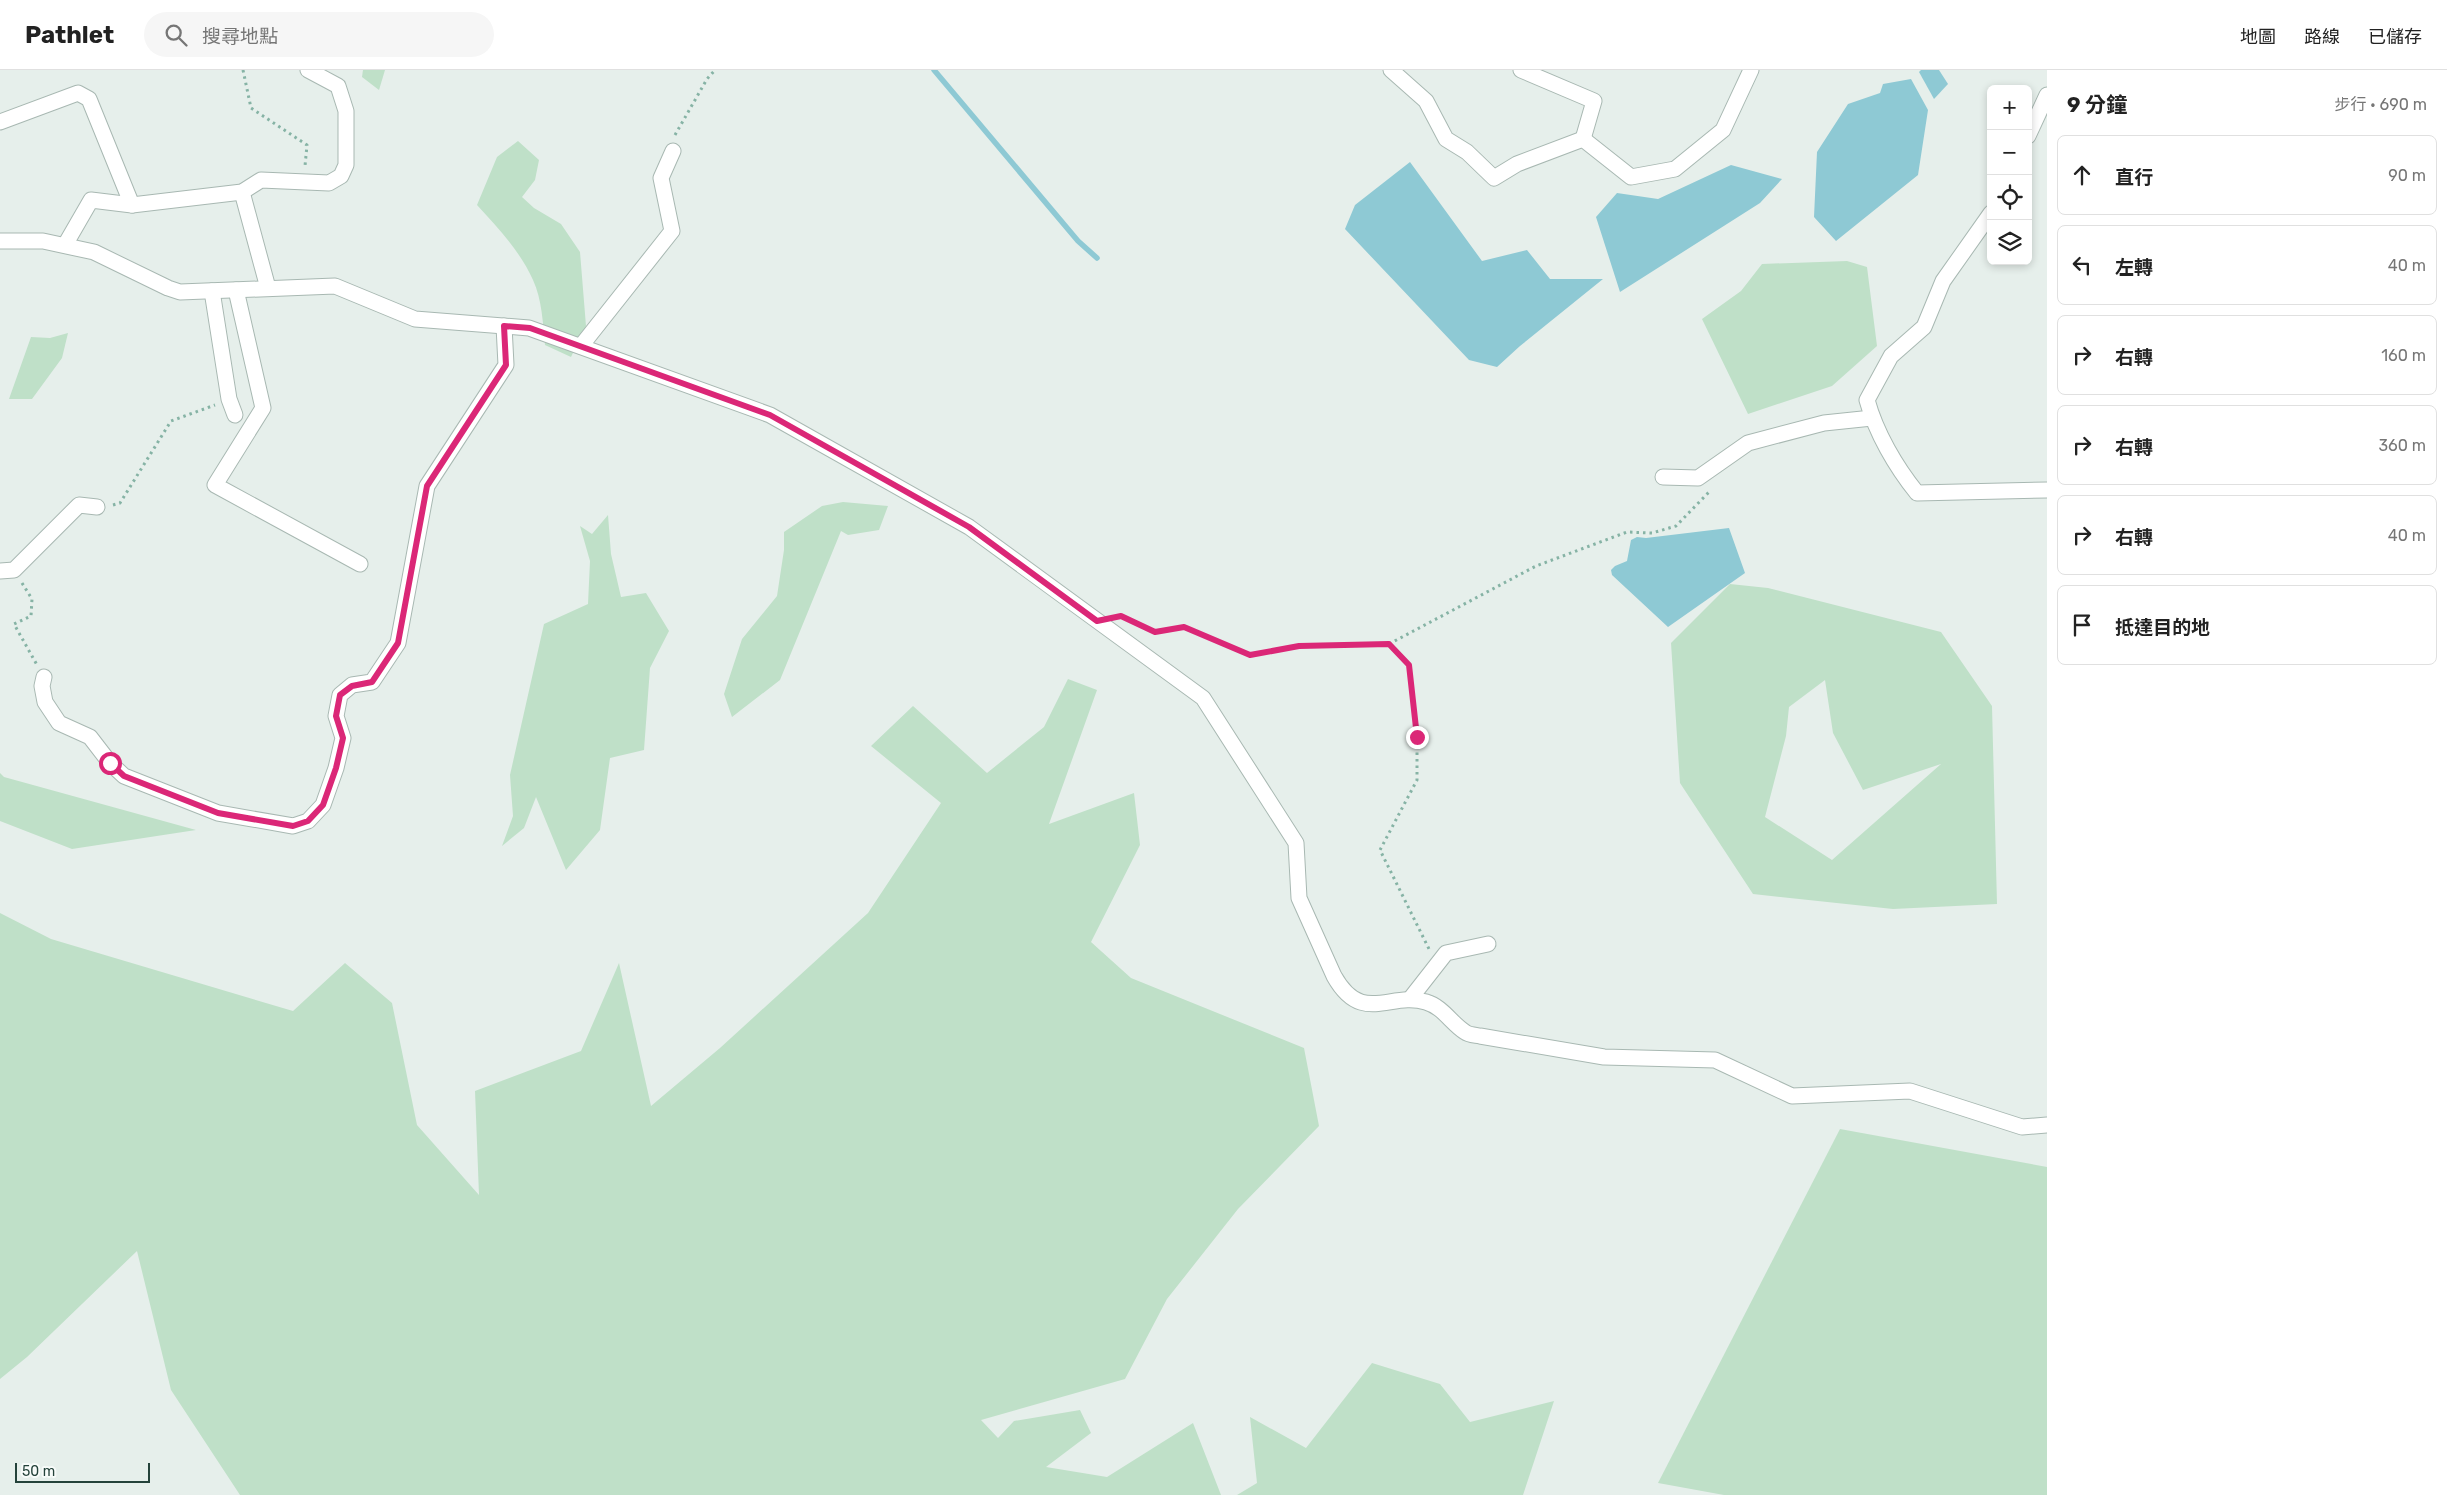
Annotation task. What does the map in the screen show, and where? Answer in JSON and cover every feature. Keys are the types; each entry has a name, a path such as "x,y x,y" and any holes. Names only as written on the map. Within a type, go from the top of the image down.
{"street":[{"path":"65,245 91,200 132,205 242,192 261,180 329,184 340,176 346,165 346,111 338,86 308,70"},
{"path":"1390,70 1426,100 1446,139 1467,152 1494,178 1516,164 1582,139"},
{"path":"1521,70 1594,101 1582,139"},
{"path":"1582,139 1631,177 1675,169 1723,130 1750,70"},
{"path":"0,122 78,94 89,99 132,205"},
{"path":"2031,130 2047,95"},
{"path":"581,346 672,231 661,178 673,151"},
{"path":"242,192 268,288"},
{"path":"1987,219 1943,282 1924,327 1891,356 1867,400 1872,418 1906,479 1917,493 2047,490"},
{"path":"0,241 43,241 94,252 180,292 335,286 415,319 530,328 770,415 969,527 1204,698 1296,843 1299,898 1340,988 1356,999 1372,1006 1410,999 1427,1002 1447,1014 1465,1032 1604,1057 1715,1060 1792,1096 1910,1091 2022,1128 2047,1125"},
{"path":"236,290 263,408 215,485 360,564"},
{"path":"212,291 229,399 235,414"},
{"path":"44,677 42,686 45,702 59,723 90,736 110,763 124,776 218,813 293,826 308,821 323,805 336,768 343,738 336,716 340,695 352,686 372,682 398,643 427,486 506,365 504,326"},
{"path":"1663,477 1698,478 1748,443 1824,423 1872,418"},
{"path":"7,571 79,505 97,507"},
{"path":"1410,999 1446,953 1488,944"}],"path":[{"path":"243,70 251,108 307,145 303,182"},
{"path":"673,151 676,134 707,79 715,70"},
{"path":"97,507 120,503 171,421 229,399"},
{"path":"1097,621 1121,616 1155,632 1184,627 1250,655 1299,646 1389,644 1536,566 1628,532 1652,532 1676,526 1716,485"},
{"path":"7,571 32,599 31,616 14,624 44,677"},
{"path":"1389,644 1409,665 1417,737 1417,780 1380,850 1437,965"}],"green space":[{"path":"363,70 385,70 379,90 362,77"},
{"path":"518,141 539,160 535,180 522,197 534,208 561,224 580,252 586,326 571,357 545,345 540,303 536,287 528,269 501,231 477,205 497,157"},
{"path":"1847,261 1867,267 1877,346 1832,386 1748,414 1702,319 1741,291 1762,264"},
{"path":"68,333 62,358 32,399 9,399 31,337 50,338"},
{"path":"843,502 888,506 879,530 848,535 841,531 780,680 732,717 724,694 742,639 777,596 784,550 784,532 822,506"},
{"path":"608,515 611,554 621,597 646,593 669,631 650,668 644,750 610,758 600,830 566,870 536,797 524,828 502,846 513,816 510,775 544,624 588,604 590,561 580,526 592,534"},
{"path":"1730,584 1768,588 1941,632 1992,706 1997,904 1893,909 1753,894 1680,783 1671,643","holes":["1825,680 1833,733 1863,790 1941,764 1832,860 1765,817 1786,736 1789,707"]},
{"path":"1068,679 1097,690 1049,824 1134,793 1140,845 1091,942 1131,978 1304,1048 1319,1126 1238,1209 1167,1299 1125,1379 981,1420 998,1438 1014,1421 1080,1410 1091,1433 1046,1467 1107,1477 1193,1423 1221,1495 240,1495 171,1390 137,1251 27,1357 0,1379 0,913 51,939 293,1011 345,963 392,1003 417,1125 479,1195 475,1091 581,1051 619,963 651,1106 720,1048 868,913 941,803 871,746 913,706 987,773 1044,727"},
{"path":"0,773 4,777 196,830 72,849 0,821"},
{"path":"1840,1129 2047,1167 2047,1495 1724,1495 1658,1483"},
{"path":"1372,1363 1440,1384 1470,1422 1554,1401 1523,1495 1237,1495 1257,1483 1250,1417 1306,1448"}],"water":[{"path":"1921,70 1939,70 1948,84 1934,99 1919,72"},
{"path":"1911,79 1928,110 1918,175 1836,241 1814,217 1817,152 1848,104 1880,93 1883,84"},
{"path":"1410,162 1482,261 1527,250 1550,279 1603,279 1497,367 1469,360 1345,229 1355,205"},
{"path":"1731,165 1782,179 1760,203 1620,292 1596,217 1617,193 1658,199"},
{"path":"1729,528 1745,573 1668,627 1612,575 1611,570 1615,566 1627,561 1631,540 1637,537 1646,538"}],"waterway":[{"path":"934,70 1078,241 1097,258"}],"route":[{"path":"110,763 124,776 218,813 293,826 308,821 323,805 336,768 343,738 336,716 340,695 352,686 372,682 398,643 427,486 446,460 506,365 504,326 530,328 770,415 969,527 1097,621 1121,616 1155,632 1184,627 1250,655 1299,646 1389,644 1409,665 1417,737"}]}
